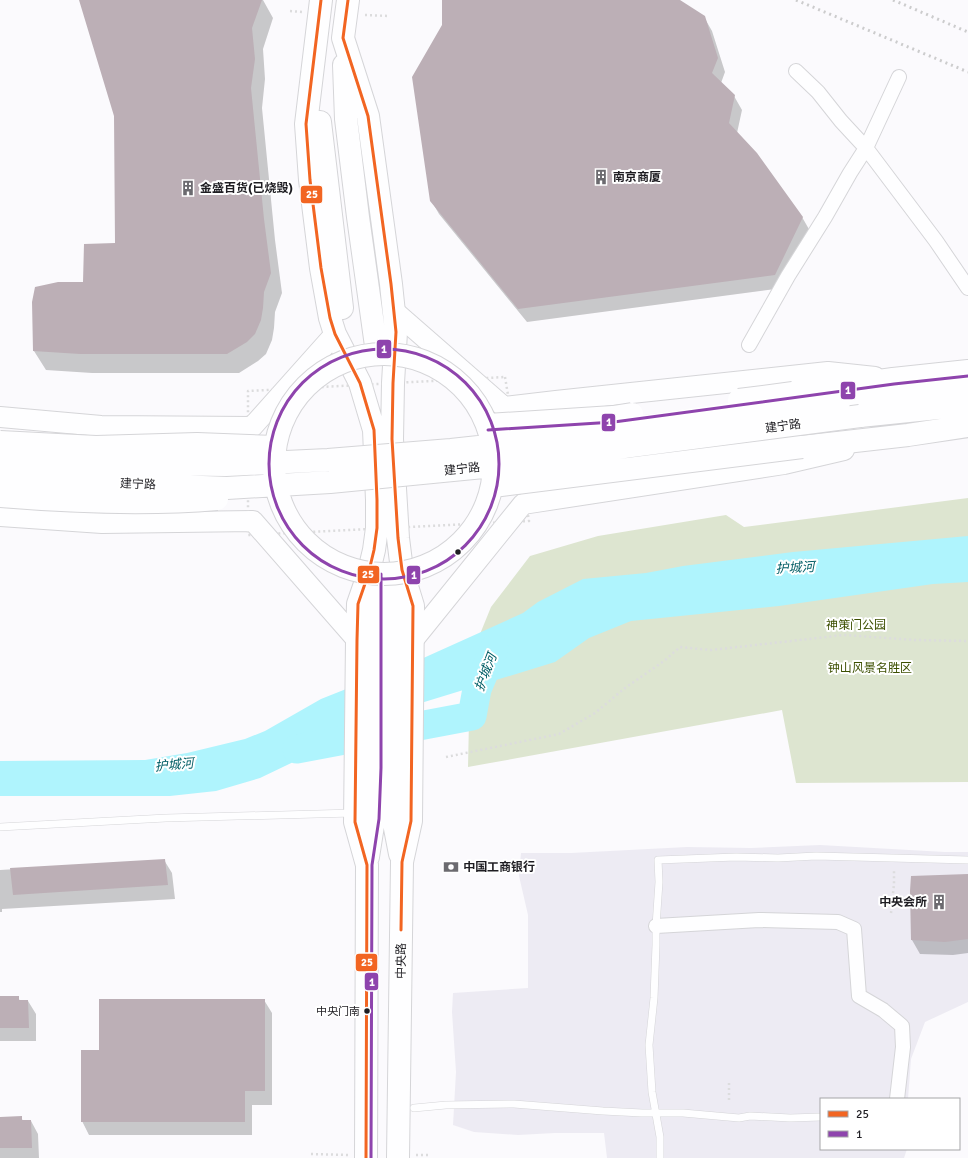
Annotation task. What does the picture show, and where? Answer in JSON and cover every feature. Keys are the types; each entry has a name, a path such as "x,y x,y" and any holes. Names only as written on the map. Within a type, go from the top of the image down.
{"main road":[{"path":"321,0 306,124 310,180 321,268 334,334 360,383 374,430 377,500 376,528 374,550 368,575 358,604 357,685 385,772"},
{"path":"348,0 343,38 346,119 377,353"},
{"path":"343,38 368,116 394,311 396,332 392,439 398,538 402,570 413,606 414,639 412,683 385,772 374,819 367,865 366,1158"},
{"path":"317,41 320,121 349,359"},
{"path":"394,311 504,407 828,372 893,379"},
{"path":"0,417 102,426 252,427 334,334"},
{"path":"377,353 412,357 445,371 471,395 488,425 495,455 493,486 480,519 459,546 429,565 386,574 343,567 314,550 291,525 277,495 273,471 274,447 283,418 299,392 322,372 349,359 377,353"},
{"path":"488,425 613,416 893,379 968,371"},
{"name":"建宁路","path":"0,457 106,464 226,464 328,460 451,450 553,439 968,386"},
{"name":"建宁路","path":"0,478 227,488 330,482 504,465 632,446 860,416 968,405"},
{"path":"493,486 908,435 968,426"},
{"path":"414,639 524,504 784,464 908,435"},
{"path":"0,442 96,447 197,444 274,447"},
{"path":"0,496 104,502 177,502 277,495"},
{"path":"0,516 102,523 253,521 357,640"},
{"path":"367,865 355,822 356,812 385,772 386,574"},
{"name":"中央路","path":"385,772 402,862 398,1158"}],"street":[{"path":"796,71 818,92 841,121 866,148 936,241 968,288"},
{"path":"749,345 788,276 866,148 899,77"},
{"path":"656,926 759,920 838,922 854,929 859,996 882,1010 902,1026 903,1047 897,1098"}],"lane":[{"path":"0,827 166,818 356,812"},
{"path":"660,1158 660,1138 652,1092 648,1044 654,998 659,882 658,860 816,856 968,860"},
{"path":"414,1108 446,1105 514,1104 603,1112 683,1113 739,1118 750,1116 790,1118 820,1117"}],"path":[{"path":"446,757 559,734 595,713 680,648 711,650 844,635 915,640 968,641"},
{"path":"892,913 894,864"},
{"path":"729,1083 729,1103"}],"shaded area":[{"path":"820,845 968,852 968,1002 925,1022 911,1059 908,1098 820,1098 820,1150 907,1150 904,1158 607,1158 604,1133 518,1135 474,1132 453,1125 456,1072 452,1012 453,993 528,988 528,915 519,876 521,853 571,853 687,847 751,848"}],"green space":[{"name":"神策门公园","path":"968,498 968,782 796,783 782,710 468,767 469,720 463,712 470,702 471,673 478,639 491,607 530,556 598,536 726,515 744,527"}],"water":[{"path":"968,536 968,582 933,584 779,606 631,621 589,638 555,662 421,703 260,778 216,791 170,796 0,796 0,761 145,760 187,753 245,739 265,731 321,699 419,660 523,613 538,602 583,579 646,573 683,566 793,552"}],"building":[{"name":"金盛百货(已烧毁)","path":"79,0 262,0 252,28 255,59 251,88 271,273 264,292 261,320 255,334 247,342 227,354 80,354 33,351 32,302 35,287 58,282 83,282 84,244 115,243 114,116"},
{"name":"南京商厦","path":"442,0 680,0 705,16 718,58 712,73 735,95 729,123 757,153 803,217 775,275 518,309 430,201 412,77 442,25"},
{"path":"165,859 168,885 13,895 10,868"},
{"name":"中央会所","path":"968,874 968,939 945,942 911,940 911,876"},
{"path":"0,996 19,996 19,1000 28,1000 29,1028 0,1028"},
{"path":"99,999 265,999 265,1091 245,1091 245,1122 81,1122 81,1050 99,1050"},
{"path":"22,1116 22,1120 31,1120 32,1148 0,1148 0,1117"}],"waterway":[{"name":"护城河","path":"297,749 472,716 477,689 494,649"}],"railway":[{"path":"796,0 968,72"},
{"path":"893,0 968,32"}],"transit line":[{"name":"25","path":"321,0 306,124 310,180 321,268 330,318 335,334 360,383 374,430 377,500 377,528 374,550 368,575 358,604 357,640 355,822 367,865 366,1158"},
{"name":"25","path":"348,0 343,38 368,116 391,284 396,332 392,439 398,538 402,570 413,606 411,821 402,862 401,930"},
{"name":"1","path":"373,349 395,349 417,354 438,362 457,375 473,391 486,410 494,431 499,453 499,464 497,486 486,518 473,537 457,553 438,566 417,574 395,579 373,579 351,574 330,566 311,553 295,537 282,518 274,497 269,475 269,453 274,431 282,410 295,391 311,375 330,362 351,354 373,349"},
{"name":"1","path":"488,430 614,422 894,384 968,376"},
{"name":"1","path":"371,1158 372,865 379,819 381,768 381,574"}],"place":[{"name":"南京商厦","path":"601,177"},
{"name":"金盛百货(已烧毁)","path":"188,188"},
{"name":"中国工商银行","path":"451,867"},
{"name":"中央会所","path":"939,902"},
{"name":"中央门南","path":"367,1011"}],"park label":[{"name":"钟山风景名胜区","path":"870,668"}]}
